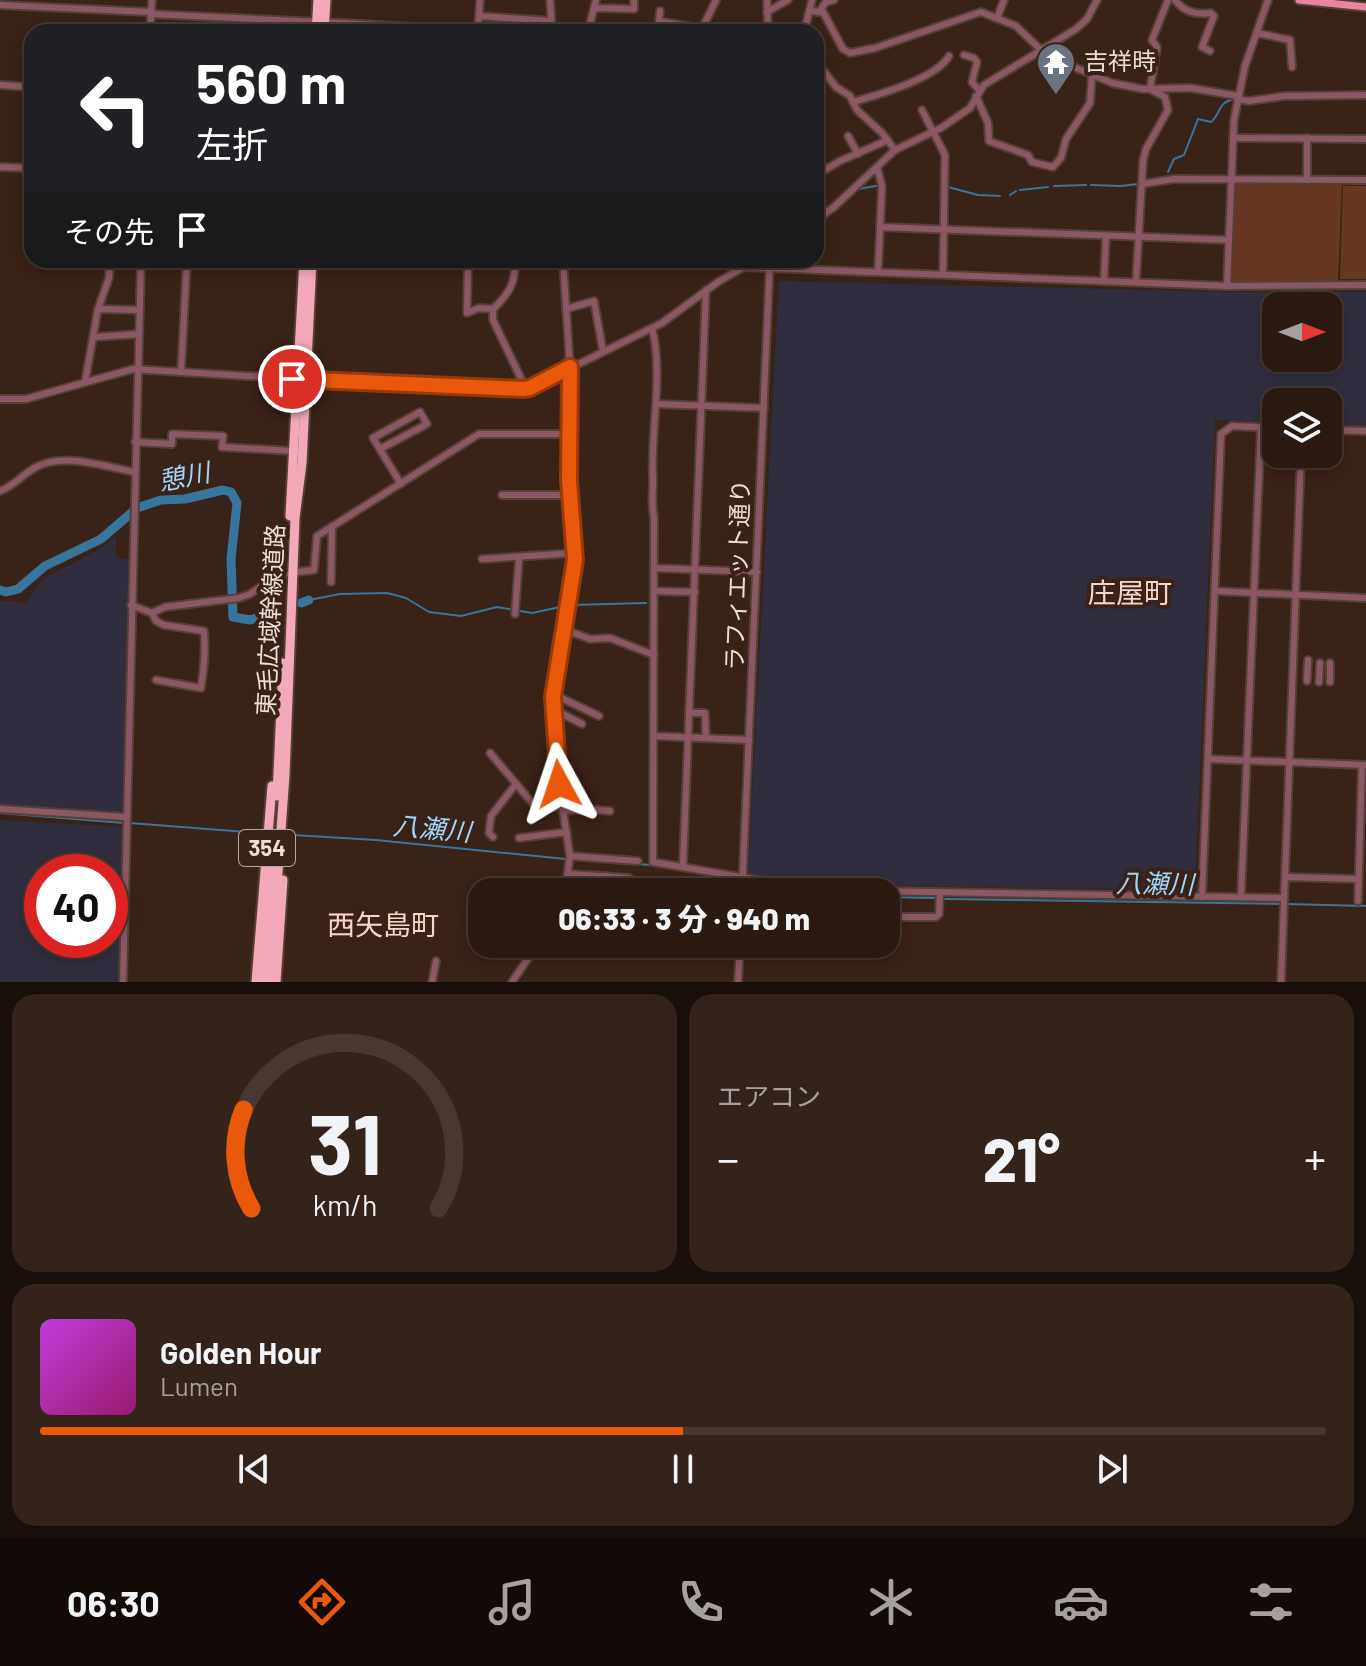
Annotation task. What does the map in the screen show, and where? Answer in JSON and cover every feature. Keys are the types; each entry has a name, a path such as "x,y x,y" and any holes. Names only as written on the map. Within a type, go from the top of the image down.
{"highway":[{"path":"318,0 320,24"},
{"path":"321,24 326,0"},
{"name":"東毛広域幹線道路","path":"263,982 302,379 306,268"},
{"name":"東毛広域幹線道路","path":"270,982 287,729 294,451 302,379"},
{"name":"354","path":"256,982 281,713"},
{"name":"354","path":"276,982 289,764 287,729"}],"main road":[{"path":"1299,0 1356,3 1366,7"}],"street":[{"path":"150,24 152,0"},
{"path":"478,24 480,0"},
{"path":"550,0 551,24"},
{"path":"590,24 596,0"},
{"path":"594,8 634,9 634,0"},
{"path":"704,24 716,0"},
{"path":"767,0 768,24"},
{"path":"767,12 788,0"},
{"path":"812,0 815,11"},
{"path":"808,24 815,11 834,0"},
{"path":"980,0 981,12"},
{"path":"997,18 1004,0"},
{"path":"824,214 895,150 933,132 970,108 978,93 1076,29 1087,19 1097,0"},
{"path":"1150,89 1157,47 1152,40 1170,0 1199,15 1211,13 1214,16 1202,47 1210,51"},
{"path":"1227,286 1233,138 1238,97 1245,66 1268,0"},
{"path":"0,5 284,24"},
{"path":"660,11 659,21 673,24"},
{"path":"815,11 826,16 846,52 850,53 875,48 981,12 1016,26 1065,62 1112,83 1150,89 1191,88 1249,101 1285,96 1366,95"},
{"path":"479,16 550,21"},
{"path":"1257,33 1290,40 1292,67"},
{"path":"964,55 977,62 972,82 988,123 989,141 1028,155 1032,162 1053,167 1061,158 1066,139 1090,103 1092,75"},
{"path":"853,102 892,92 938,67 949,56"},
{"path":"824,71 895,150"},
{"path":"0,85 24,86"},
{"path":"1136,282 1146,149 1168,110 1165,97 1150,89"},
{"path":"922,110 945,155 943,274"},
{"path":"848,136 858,154"},
{"path":"1233,138 1366,139"},
{"path":"1307,138 1307,180"},
{"path":"824,171 888,140"},
{"path":"0,167 24,168"},
{"path":"877,167 882,186 878,272"},
{"path":"1142,184 1174,179 1366,180"},
{"path":"880,227 1229,240"},
{"path":"1104,280 1106,236"},
{"path":"85,382 98,309 110,268"},
{"path":"123,982 141,268"},
{"path":"181,372 187,268"},
{"path":"468,268 467,313 479,308 493,309 506,298 515,268"},
{"path":"563,268 570,367 569,495 575,553 553,709 562,809 570,856 569,878"},
{"path":"0,399 26,399 138,369 526,389 652,328 742,268"},
{"name":"ラフィエット通り","path":"743,877 770,268"},
{"path":"824,268 1227,286 1366,285"},
{"path":"683,865 706,290"},
{"path":"566,309 594,301 603,351"},
{"path":"98,309 139,310"},
{"path":"493,309 493,320 526,389"},
{"path":"652,328 656,404 650,459 654,568 653,862 817,890 1241,897 1284,902"},
{"path":"94,337 139,334"},
{"path":"656,404 764,408"},
{"path":"380,449 427,424 420,412 373,438 401,484"},
{"path":"1202,897 1221,434 1232,426 1261,427 1241,897"},
{"path":"1342,430 1366,431"},
{"path":"135,442 172,444 172,434 223,436 222,447 294,451"},
{"path":"152,613 165,607 250,594 279,574 314,570 317,536 479,434 569,434"},
{"path":"0,491 9,488 38,466 51,462 83,463 135,472"},
{"path":"1281,982 1300,468"},
{"path":"502,495 569,495"},
{"path":"331,582 332,526"},
{"path":"482,559 575,553"},
{"path":"515,612 519,558"},
{"path":"654,568 757,572"},
{"path":"654,591 695,592"},
{"path":"1215,591 1366,598"},
{"path":"131,605 152,613 156,621 164,625 204,631 206,657 201,672 201,688 156,680"},
{"path":"563,629 590,639 610,638 654,655"},
{"path":"1307,681 1308,660"},
{"path":"1319,682 1320,663"},
{"path":"1330,663 1330,682"},
{"path":"553,694 599,716"},
{"path":"553,709 582,724"},
{"path":"689,713 705,713 706,738"},
{"path":"654,736 749,740"},
{"path":"490,753 537,808 610,811"},
{"path":"1208,759 1364,765 1363,846 1358,901"},
{"path":"493,837 489,833 491,816 516,784"},
{"path":"0,809 126,821"},
{"path":"519,838 567,832"},
{"path":"570,856 638,861"},
{"path":"570,874 629,878"},
{"path":"1285,877 1358,879"},
{"path":"900,917 936,917 939,914 940,892"},
{"path":"512,982 528,958"},
{"path":"738,982 739,958"},
{"path":"432,982 436,961"}],"shaded area":[{"path":"1235,182 1342,183 1338,282 1230,281"},
{"path":"1343,186 1366,186 1366,279 1340,279"},
{"path":"779,281 1262,292 1262,372 1342,372 1342,292 1366,292 1366,427 1342,426 1342,388 1262,388 1262,422 1215,420 1195,890 900,886 900,878 776,878 748,873"},
{"path":"116,537 116,558 130,559 124,816 0,807 0,601 26,602 44,578 90,555"},
{"path":"0,820 123,827 122,854 24,854 24,958 120,958 120,982 0,982"}],"waterway":[{"path":"1362,98 1366,99"},
{"path":"1168,172 1174,159 1184,155 1198,119 1211,122 1224,104 1231,100"},
{"path":"1266,102 1274,102"},
{"path":"1241,103 1253,104"},
{"path":"1091,185 1138,184"},
{"path":"1054,186 1086,185"},
{"path":"858,189 876,186"},
{"path":"948,187 978,195 1000,196"},
{"path":"1020,190 1048,187"},
{"path":"1010,195 1016,191"},
{"name":"憩川","path":"0,590 18,589 45,566 101,539 137,508 161,500 185,499 223,490 231,492 237,503 231,559 233,617 250,620 277,611"},
{"name":"憩川","path":"309,600 340,594 387,593 406,598 429,612 461,616 497,607 532,613 565,606"},
{"name":"憩川","path":"301,603 309,600"},
{"name":"憩川","path":"571,605 646,603"},
{"name":"八瀬川","path":"0,813 124,823"},
{"name":"八瀬川","path":"130,823 260,833"},
{"name":"八瀬川","path":"293,835 566,859"},
{"name":"八瀬川","path":"573,859 587,860"},
{"name":"八瀬川","path":"638,864 651,865"},
{"name":"八瀬川","path":"705,874 725,878"},
{"name":"八瀬川","path":"900,897 934,898"},
{"name":"八瀬川","path":"944,899 1281,904"},
{"name":"八瀬川","path":"1287,904 1366,906"}],"place":[{"name":"吉祥時","path":"1056,96"}],"district":[{"name":"庄屋町","path":"1130,593"},
{"name":"西矢島町","path":"383,925"}],"route":[{"path":"292,379 523,389 570,367 569,495 575,560 553,697 559,784"}]}
